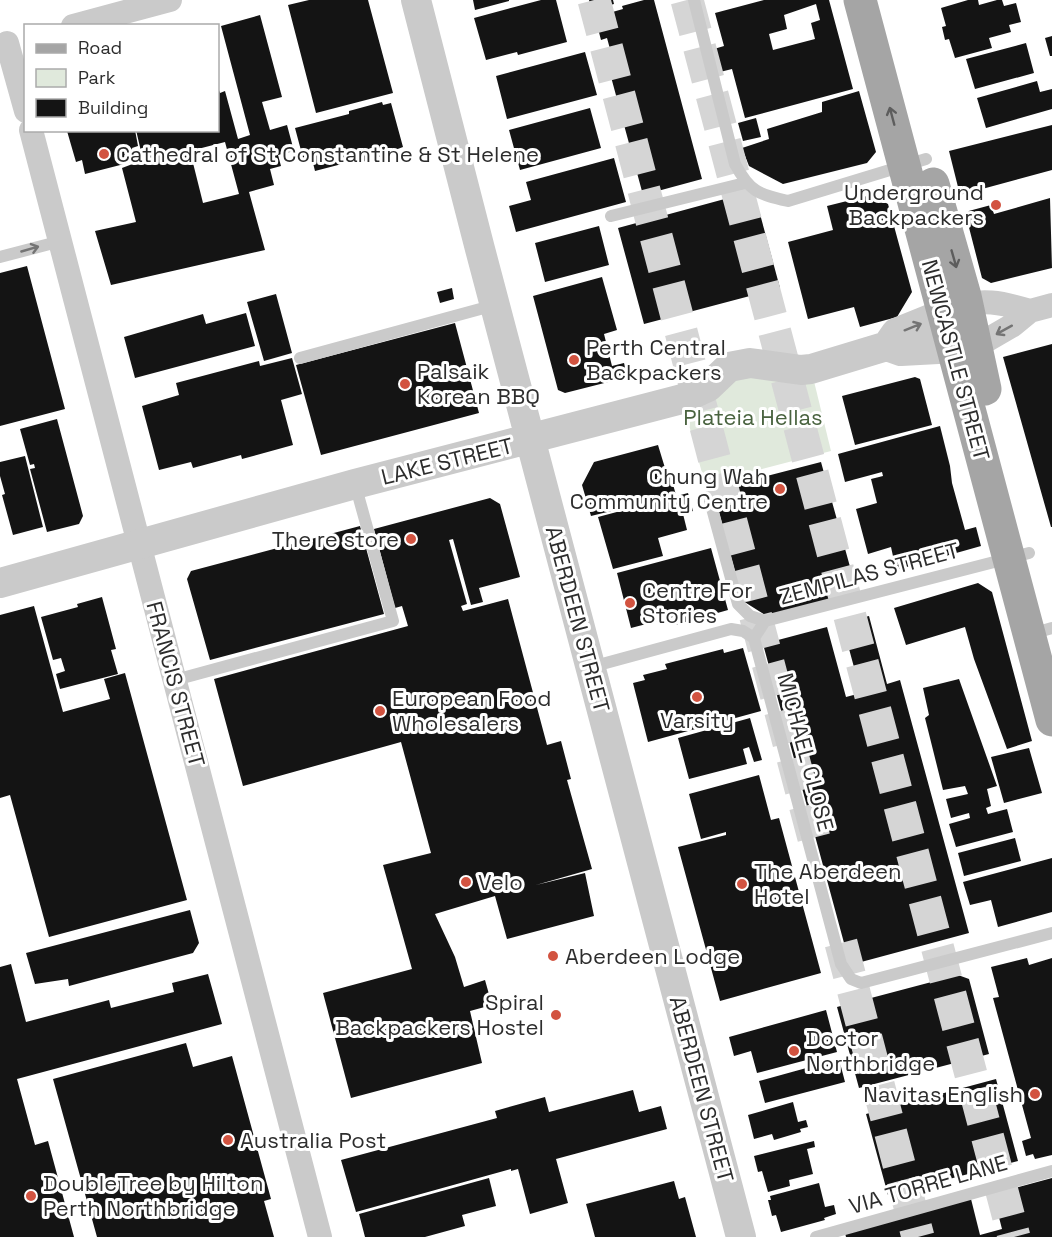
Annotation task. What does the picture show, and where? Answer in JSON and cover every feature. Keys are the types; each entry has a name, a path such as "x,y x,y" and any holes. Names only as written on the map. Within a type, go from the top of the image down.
{"main road":[{"name":"NEWCASTLE STREET","path":"860,0 916,162"},
{"name":"NEWCASTLE STREET","path":"882,0 916,162 964,347 992,417 1020,555 1046,632 1052,720"}],"street":[{"path":"80,24 170,0"},
{"name":"ABERDEEN STREET","path":"416,0 741,1237"},
{"path":"11,42 24,102"},
{"name":"FRANCIS STREET","path":"32,132 320,1237"},
{"name":"LAKE STREET","path":"887,346 896,333 955,309 986,302 1041,308"},
{"name":"LAKE STREET","path":"0,583 355,484 682,399 708,387 729,367 750,363 801,370 887,346 901,351 964,347 1013,325 1041,308"}],"lane":[{"path":"694,0 735,164 745,183 765,196 788,201 916,162"},
{"path":"611,216 745,183"},
{"path":"0,258 61,241"},
{"path":"300,358 495,305"},
{"path":"175,680 393,621 355,484"},
{"path":"710,501 738,604 750,616 765,621"},
{"name":"ZEMPILAS STREET","path":"754,638 765,621 1020,555"},
{"path":"591,668 731,629 743,631 754,638"},
{"name":"MICHAEL CLOSE","path":"754,638 841,964 851,979 861,983 1052,933"},
{"name":"VIA TORRE LANE","path":"816,1237 1052,1171"}],"green space":[{"name":"Plateia Hellas","path":"731,368 811,369 831,451 705,484 682,399"}],"building":[{"path":"309,0 368,0 393,93 316,113 288,5"},
{"path":"473,0 509,0 509,1 475,10"},
{"path":"541,0 556,0 567,42 518,55 517,52 486,60 474,18"},
{"path":"589,0 613,0 614,4 592,10"},
{"path":"644,0 654,0 702,179 643,195 604,51 610,49 607,38 601,40 595,17"},
{"path":"764,0 829,0 853,89 745,118 732,69 720,72 714,49 724,46 715,13","holes":["816,4 820,20 811,23 815,39 773,50 769,34 787,29 784,15"]},
{"path":"968,0 978,0 979,5 997,0 1002,0 1004,6 1016,3 1021,22 1009,25 1011,32 989,38 992,48 955,58 949,39 945,40 942,27 946,26 941,8"},
{"path":"260,15 282,97 262,102 270,130 287,125 294,151 278,155 281,166 270,169 274,185 249,192 265,250 111,285 95,231 136,222 122,168 143,160 136,132 219,132 219,90 220,93 225,91 238,139 250,135 221,26","holes":["225,142 239,194 203,203 190,151"]},
{"path":"1052,36 1052,56 1050,56 1045,38"},
{"path":"1026,43 1034,73 975,89 966,59"},
{"path":"585,52 597,95 507,119 496,76"},
{"path":"1037,81 1040,92 1052,89 1052,109 986,128 977,98"},
{"path":"859,91 876,152 867,163 783,184 749,166 742,148 769,139 767,129 822,112 822,102"},
{"path":"382,102 383,105 391,103 403,147 395,150 396,152 362,162 361,159 315,171 311,155 303,158 295,128 349,114 349,111"},
{"path":"590,108 601,148 520,170 509,130"},
{"path":"756,118 761,137 743,141 738,123"},
{"path":"1052,125 1052,170 960,195 949,151"},
{"name":"Cathedral of St Constantine & St Helene","path":"67,132 135,132 138,146 132,148 136,161 85,174 82,160 76,162"},
{"path":"614,158 626,202 516,232 509,206 531,200 526,182"},
{"path":"871,195 888,204 912,292 897,317 860,327 854,307 808,319 788,242 833,230 827,206"},
{"path":"732,197 760,214 780,288 644,324 618,228"},
{"path":"1050,198 1052,268 991,283 982,278 965,212 991,205 994,214"},
{"path":"599,226 609,265 545,282 535,243"},
{"path":"27,266 65,409 0,426 0,273"},
{"path":"602,277 617,330 604,334 612,366 624,363 628,377 565,393 558,390 533,296"},
{"path":"452,288 454,299 440,303 437,292"},
{"path":"276,294 292,353 264,361 247,302"},
{"path":"246,313 255,346 135,378 124,337 203,314 206,324"},
{"path":"455,323 479,413 321,455 296,365"},
{"path":"1052,344 1052,527 1051,527 1003,357"},
{"path":"292,358 302,394 281,400 293,445 242,459 241,455 193,468 191,462 159,470 142,406 179,395 176,383 259,361 260,366"},
{"path":"915,377 920,379 932,425 855,445 842,396"},
{"path":"57,419 83,516 79,524 47,532 30,469 35,468 34,464 30,465 20,429"},
{"path":"940,426 965,530 976,527 981,546 896,570 891,547 868,554 856,509 877,503 871,479 883,476 882,472 845,482 838,454"},
{"path":"658,445 665,468 668,467 676,495 591,516 582,485 594,462"},
{"path":"25,456 43,527 13,535 2,495 5,494 0,476 0,462"},
{"path":"821,462 857,592 767,616 743,601 713,490"},
{"path":"688,493 693,511 683,514 687,530 658,538 663,556 613,569 598,517"},
{"path":"490,498 500,504 520,577 479,588 483,602 471,605 453,539 449,540 467,604 461,606 463,611 508,599 547,745 561,741 571,779 567,780 592,869 536,885 585,873 594,916 507,939 495,896 435,914 455,957 464,987 485,980 492,1005 470,1011 482,1063 351,1098 323,993 412,969 383,865 431,853 401,742 243,786 214,679 408,626 402,606 395,608 374,529"},
{"path":"360,526 384,614 210,660 187,579 191,571"},
{"path":"711,548 728,610 675,625 673,617 631,628 617,573"},
{"path":"978,583 992,592 1032,741 1007,749 974,659 965,627 906,645 894,608"},
{"path":"102,597 116,649 111,650 118,674 60,689 56,674 65,671 61,658 53,660 41,617 78,607 77,604"},
{"path":"34,606 63,712 110,699 104,679 125,673 187,900 49,937 10,795 0,798 0,615"},
{"path":"869,616 887,684 900,680 969,933 850,965 763,644 827,627 846,697 861,693 842,623"},
{"name":"Varsity","path":"743,648 761,711 648,742 633,683 645,680 643,675 667,669 665,664 723,649 724,653"},
{"path":"959,679 997,786 987,789 991,806 986,808 988,814 1007,809 1013,832 956,847 949,824 970,818 969,813 951,818 946,799 968,794 965,786 943,790 925,718 929,715 923,688"},
{"path":"750,718 762,760 754,762 749,747 743,749 747,764 689,779 678,738"},
{"path":"1029,748 1042,793 1004,803 991,757"},
{"path":"759,775 771,820 779,818 821,973 720,1001 678,847 726,835 726,832 701,839 689,794"},
{"path":"1015,838 1021,861 964,876 958,853"},
{"path":"1052,858 1052,912 998,927 991,900 970,905 963,882"},
{"path":"190,910 199,943 193,953 69,986 68,979 35,984 26,953"},
{"path":"1027,958 1029,965 1052,958 1052,1155 1035,1159 1033,1154 1026,1156 1022,1141 1031,1138 993,998 999,997 991,967"},
{"path":"11,964 26,1022 109,1000 111,1008 174,992 172,983 208,974 222,1024 17,1079 35,1145 48,1141 74,1237 0,1237 0,967"},
{"path":"958,975 969,979 989,1054 859,1088 837,1007"},
{"path":"826,1010 837,1052 757,1073 751,1051 734,1056 729,1037"},
{"path":"186,1043 193,1067 232,1056 271,1199 264,1201 274,1237 97,1237 53,1079"},
{"path":"839,1059 845,1082 765,1103 759,1081"},
{"path":"996,1079 1018,1161 888,1195 866,1114"},
{"path":"633,1090 639,1112 661,1106 667,1129 556,1159 568,1203 530,1214 518,1169 511,1171 511,1169 356,1212 341,1160 497,1118 495,1111 545,1097 549,1112"},
{"path":"793,1102 798,1122 806,1120 808,1127 800,1129 801,1132 774,1140 772,1134 754,1139 748,1115"},
{"path":"814,1141 815,1147 807,1149 813,1174 789,1180 790,1186 768,1192 762,1171 758,1172 754,1156"},
{"path":"489,1178 496,1206 462,1215 465,1226 425,1237 365,1237 359,1214"},
{"path":"1052,1178 1052,1237 846,1237 845,1233 971,1199 980,1235 1002,1229 993,1194"},
{"path":"674,1181 679,1199 685,1197 696,1237 595,1237 586,1204"},
{"path":"819,1183 825,1207 834,1205 836,1214 824,1218 825,1220 781,1232 776,1215 772,1216 768,1200 771,1200 770,1196"}],"tunnel":[{"path":"594,0 816,846"},
{"path":"687,0 1014,1237"},
{"path":"841,943 918,1237"}],"place":[{"name":"Cathedral of St Constantine & St Helene","path":"104,154"},
{"name":"Underground Backpackers","path":"996,205"},
{"name":"Perth Central Backpackers","path":"574,360"},
{"name":"Palsaik Korean BBQ","path":"405,384"},
{"name":"Chung Wah Community Centre","path":"780,489"},
{"name":"The re store","path":"411,539"},
{"name":"Centre For Stories","path":"630,603"},
{"name":"Varsity","path":"697,697"},
{"name":"European Food Wholesalers","path":"380,711"},
{"name":"Velo","path":"466,882"},
{"name":"The Aberdeen Hotel","path":"742,884"},
{"name":"Aberdeen Lodge","path":"553,956"},
{"name":"Spiral Backpackers Hostel","path":"556,1015"},
{"name":"Doctor Northbridge","path":"794,1051"},
{"name":"Navitas English","path":"1035,1094"},
{"name":"Australia Post","path":"228,1140"},
{"name":"DoubleTree by Hilton Perth Northbridge","path":"31,1196"}]}
